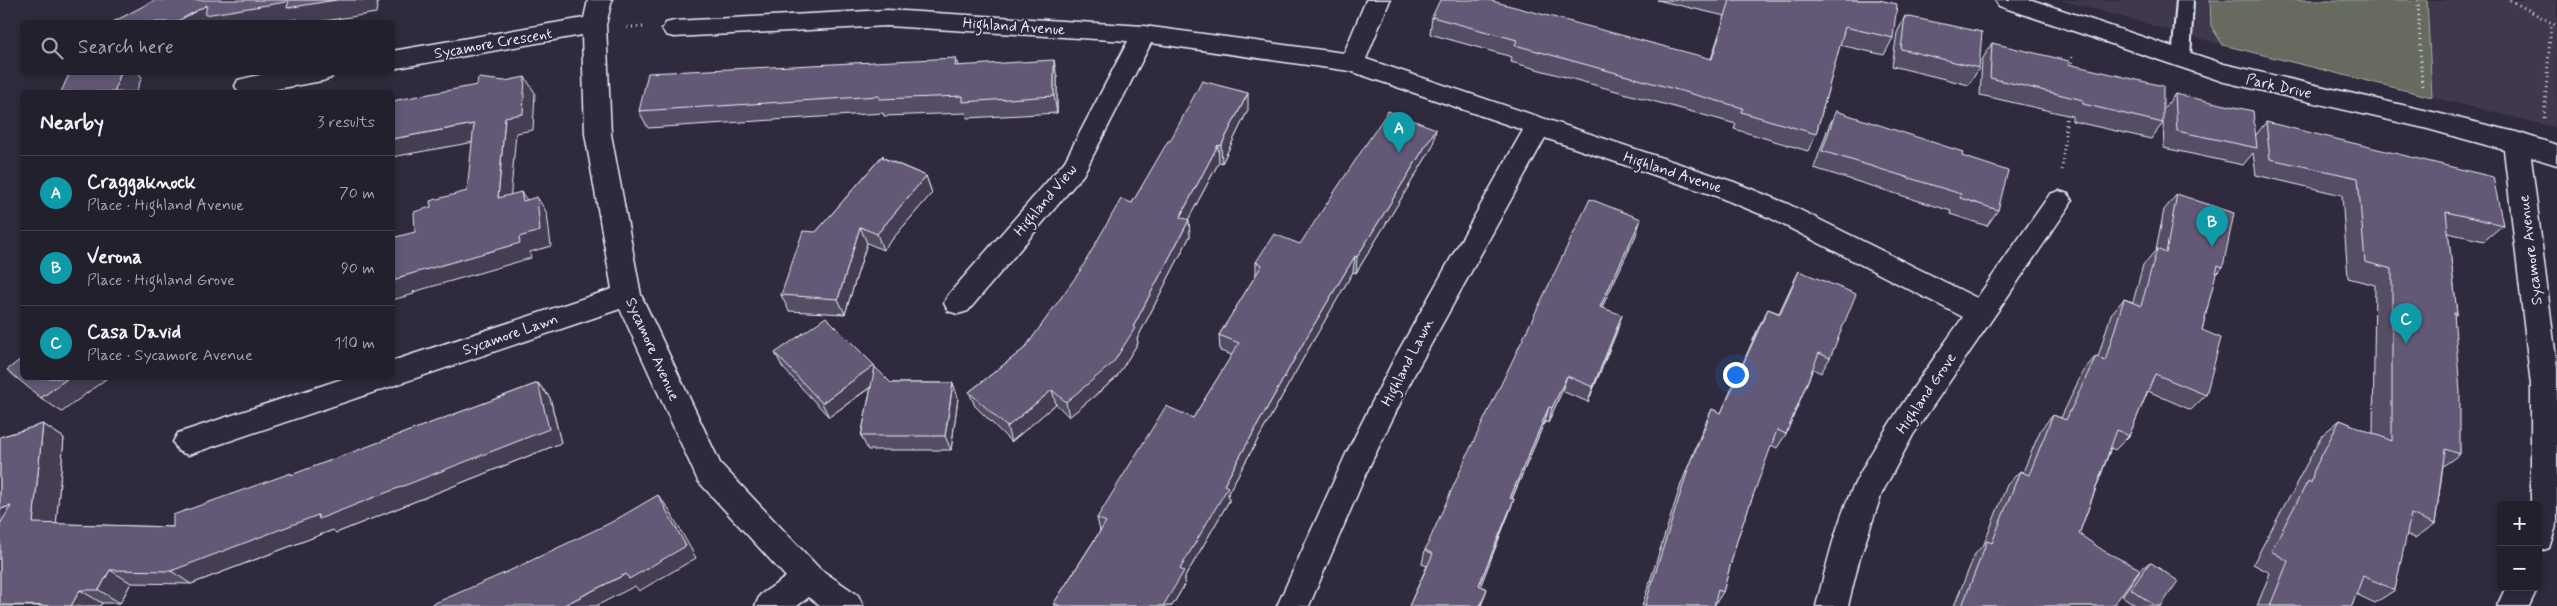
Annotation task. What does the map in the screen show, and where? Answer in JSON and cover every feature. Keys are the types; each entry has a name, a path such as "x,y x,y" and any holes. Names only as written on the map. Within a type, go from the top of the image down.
{"street":[{"path":"1352,63 1378,0"},
{"name":"Park Drive","path":"2007,0 2224,73 2424,119 2552,153"},
{"name":"Sycamore Crescent","path":"395,59 597,12"},
{"name":"Sycamore Avenue","path":"597,12 598,134 627,295 709,472 809,579 847,606"},
{"name":"Highland Avenue","path":"674,29 887,18 1144,34 1352,63 1734,192 1779,211 1981,313"},
{"name":"Highland View","path":"958,303 1074,168 1144,34"},
{"path":"247,86 306,75"},
{"name":"Highland Lawn","path":"1294,606 1356,463 1404,367 1538,127"},
{"name":"Sycamore Avenue","path":"2516,142 2545,385 2546,505 2542,522"},
{"name":"Highland Grove","path":"1832,606 1843,561 1868,489 1903,426 2059,200"},
{"name":"Sycamore Lawn","path":"395,372 627,295"},
{"path":"188,442 374,380"},
{"path":"770,606 809,579"},
{"path":"2513,606 2520,591"}],"lane":[{"path":"2181,60 2185,0"}],"path":[{"path":"2418,0 2424,119"},
{"path":"2510,0 2557,26"},
{"path":"597,12 674,29"},
{"path":"2071,73 2075,24"},
{"path":"2551,24 2543,125 2552,153"},
{"path":"2059,200 2068,102"}],"shaded area":[{"path":"2060,0 2210,0 2211,26 2223,45"},
{"path":"2427,0 2557,0 2557,128 2432,97"}],"green space":[{"path":"2210,0 2427,0 2432,97 2223,45 2211,26"}],"building":[{"path":"155,0 286,0 286,2 205,15 207,5 180,20 117,20"},
{"path":"289,0 336,0 287,8"},
{"path":"1440,0 1488,0 1712,59 1730,0 1879,0 1897,4 1893,38 1845,27 1816,134 1741,112 1743,108 1515,45 1517,40 1432,17"},
{"path":"1905,16 1982,32 1979,68 1901,49"},
{"path":"1992,43 2069,61 2068,64 2163,86 2163,123 2083,104 2083,100 1990,78"},
{"path":"956,58 955,66 1054,60 1054,96 963,102 963,96 879,99 879,96 639,111 648,73"},
{"path":"69,75 120,75 115,90 62,90"},
{"path":"525,77 523,114 505,117 498,198 521,192 523,201 537,197 540,231 519,237 520,243 400,277 400,279 395,280 395,237 415,232 414,212 431,207 430,201 467,191 474,124 395,138 395,100 477,85 478,78 505,81"},
{"path":"1202,81 1248,93 1221,146 1218,145 1180,217 1189,220 1133,327 1135,328 1113,363 1066,402 1052,390 1007,427 969,392 1025,348 1080,271 1121,199 1132,203 1168,141 1170,141"},
{"path":"2175,94 2253,111 2257,148 2177,131"},
{"path":"1388,111 1436,129 1357,257 1355,256 1309,333 1224,485 1228,487 1180,569 1184,571 1163,606 1060,606 1054,603 1106,522 1097,518 1166,406 1193,418 1239,343 1219,335 1262,265 1256,262 1274,234 1300,244"},
{"path":"1836,111 1963,152 1962,156 2008,171 1998,210 1960,198 1961,194 1822,151"},
{"path":"2266,122 2493,177 2503,225 2446,212 2457,314 2454,313 2460,392 2460,454 2445,449 2435,524 2411,514 2395,590 2363,576 2352,606 2270,606 2288,561 2271,551 2308,481 2311,483 2314,470 2340,420 2392,441 2392,269 2365,262 2358,178 2270,159"},
{"path":"883,155 883,158 926,176 877,234 860,227 838,299 781,295 803,231 816,232"},
{"path":"2177,194 2234,213 2223,267 2218,265 2202,330 2221,338 2206,395 2155,374 2129,436 2117,430 2079,534 2104,551 2140,569 2113,606 1962,606 1987,541 1992,543 2020,471 2029,475 2053,415 2066,420 2096,356 2105,361 2124,299 2141,306 2157,249 2166,253"},
{"path":"1590,199 1641,219 1600,307 1622,315 1593,387 1567,376 1552,408 1549,407 1510,498 1514,499 1479,585 1487,589 1480,606 1409,606 1433,554 1425,550 1469,451"},
{"path":"1799,271 1856,294 1830,358 1819,353 1786,434 1777,430 1738,537 1723,592 1718,590 1714,606 1645,606 1688,470 1712,409 1721,413 1768,309 1780,314"},
{"path":"826,317 874,365 822,403 775,353"},
{"path":"20,360 20,380 65,380 41,398 7,370"},
{"path":"875,367 891,383 953,383 945,436 861,436"},
{"path":"538,383 549,429 319,519 318,515 171,571 110,570 99,590 80,590 71,606 0,605 0,524 11,506 0,509 0,437 43,424 33,523 173,527 173,515 291,473 291,475"},
{"path":"658,495 686,546 629,579 626,574 562,606 428,606 507,572 610,523"},
{"path":"2150,562 2178,581 2161,606 2155,606 2131,589"}],"place":[{"name":"Craggaknock","path":"1399,153"},
{"name":"Verona","path":"2212,247"},
{"name":"Casa David","path":"2406,344"}]}
